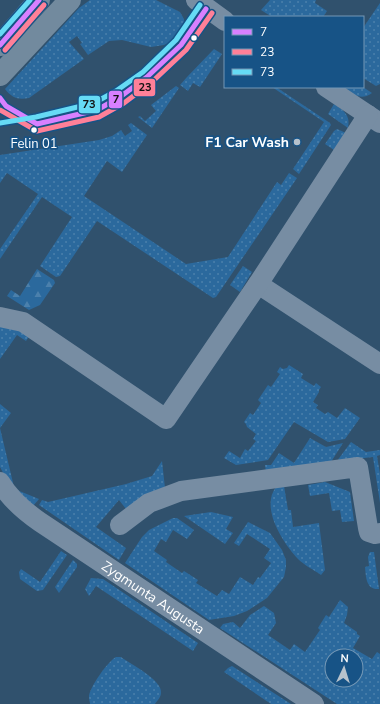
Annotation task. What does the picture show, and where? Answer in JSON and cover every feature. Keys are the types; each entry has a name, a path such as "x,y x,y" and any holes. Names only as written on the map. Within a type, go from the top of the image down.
{"street":[{"path":"0,45 39,0"},
{"path":"184,0 205,3 224,20"},
{"path":"0,75 70,1"},
{"path":"0,317 23,322 166,419 258,284 374,119 328,88"},
{"path":"258,284 380,364"},
{"path":"120,525 149,503 181,492 358,467 368,528 370,532 375,534 380,533"},
{"name":"Zygmunta Augusta","path":"0,482 6,492 23,510 314,704"}],"green space":[{"path":"90,0 156,0 180,12 184,19 184,26 175,40 164,45 151,47 122,40 109,41 88,55 80,44 82,43 77,36 69,42 84,59 29,98 22,99 10,94 5,89 79,8"},
{"path":"270,0 316,0 315,3 327,11 324,16 270,16 261,10"},
{"path":"380,3 380,84 376,86 364,79 364,27"},
{"path":"214,49 222,54 200,87 193,83 188,91 180,85 187,77"},
{"path":"176,86 179,88 152,128 138,117 140,116 145,121 156,111 151,105"},
{"path":"273,88 278,88 331,125 299,174 293,169 324,122"},
{"path":"344,88 364,88 372,93 361,97"},
{"path":"334,104 346,113 349,123 348,128 328,114"},
{"path":"131,123 147,135 122,172 107,161 84,196 186,264 228,257 277,182 281,185 289,173 297,178 216,297 213,298 97,221 60,276 56,277 40,266 72,217 42,197 0,259 0,249 38,194 7,173 0,183 0,155 99,140 112,136 121,130 125,136 132,131 128,125"},
{"path":"337,129 346,133 334,150 325,144"},
{"path":"243,266 252,272 240,292 230,285"},
{"path":"37,269 54,280 55,283 40,305 29,310 7,296 11,290 20,296"},
{"path":"0,322 32,332 26,341 17,335 0,359"},
{"path":"289,365 303,374 301,378 314,386 316,383 321,387 313,402 318,405 316,408 325,414 328,412 337,418 345,408 360,418 345,439 328,442 294,422 268,460 236,465 224,458 229,451 240,458 245,449 248,451 256,441 253,439 256,434 247,427 244,422 250,413 253,415 261,403 258,400 268,385 271,387 280,374 277,372 280,367 283,369 287,368"},
{"path":"0,404 11,413 0,428"},
{"path":"0,428 14,487 17,490 39,499 33,506 8,482 0,467"},
{"path":"310,438 326,447 343,443 331,462 266,472 265,465 271,465 279,453 294,463"},
{"path":"351,442 366,452 380,450 380,455 377,456 380,474 380,503 373,457 337,461"},
{"path":"162,461 165,488 126,509 119,500 96,527 126,548 119,560 39,505 42,500 48,502 126,484 152,476"},
{"path":"325,482 350,492 354,521 342,522 340,510 332,511 329,493 310,496 308,485"},
{"path":"284,486 288,510 291,510 293,527 319,523 325,570 321,575 298,559 286,544 275,525 271,505 272,495 276,487"},
{"path":"211,512 233,517 226,529 233,533 225,544 184,516"},
{"path":"173,518 177,518 194,530 187,539 173,530 166,542 161,539 154,551 167,560 166,562 182,573 184,571 198,580 196,583 217,596 222,590 229,594 240,577 253,585 271,563 264,558 270,549 247,534 239,546 234,543 248,522 270,533 282,550 286,560 284,577 267,598 247,611 234,616 209,620 125,563 142,537 149,530"},
{"path":"61,551 67,555 43,590 37,591 20,579 19,572 21,569 40,582"},
{"path":"370,552 374,552 379,589 371,587 366,579 365,567 369,566 368,557"},
{"path":"73,560 77,564 77,567 59,593 55,587"},
{"path":"91,578 103,579 198,643 193,651 96,586 89,596 85,589"},
{"path":"340,600 348,607 344,623 357,632 360,636 353,648 324,648 324,688 364,688 364,654 372,659 377,652 380,654 380,704 337,704 220,628 223,624 233,622 240,628 250,615 264,606 274,613 276,623 268,635 290,650 294,644 305,652 320,630 318,628 326,615 329,617"},
{"path":"116,657 121,657 157,683 161,693 155,704 90,704 89,697 95,681 108,664"},
{"path":"232,666 291,704 271,704 224,672"}],"transit line":[{"name":"73","path":"0,34 30,0"},
{"name":"7","path":"0,45 39,0"},
{"name":"23","path":"5,50 44,5"},
{"name":"73","path":"0,123 36,117 94,103 116,91 143,72 176,40 200,5"},
{"name":"7","path":"0,98 6,106 37,124 97,110 120,97 147,77 181,45 206,9"},
{"name":"23","path":"0,110 37,131 99,117 124,103 152,82 186,50 212,13"}],"place":[{"name":"Felin 01","path":"34,130"},
{"name":"F1 Car Wash","path":"297,142"}]}
